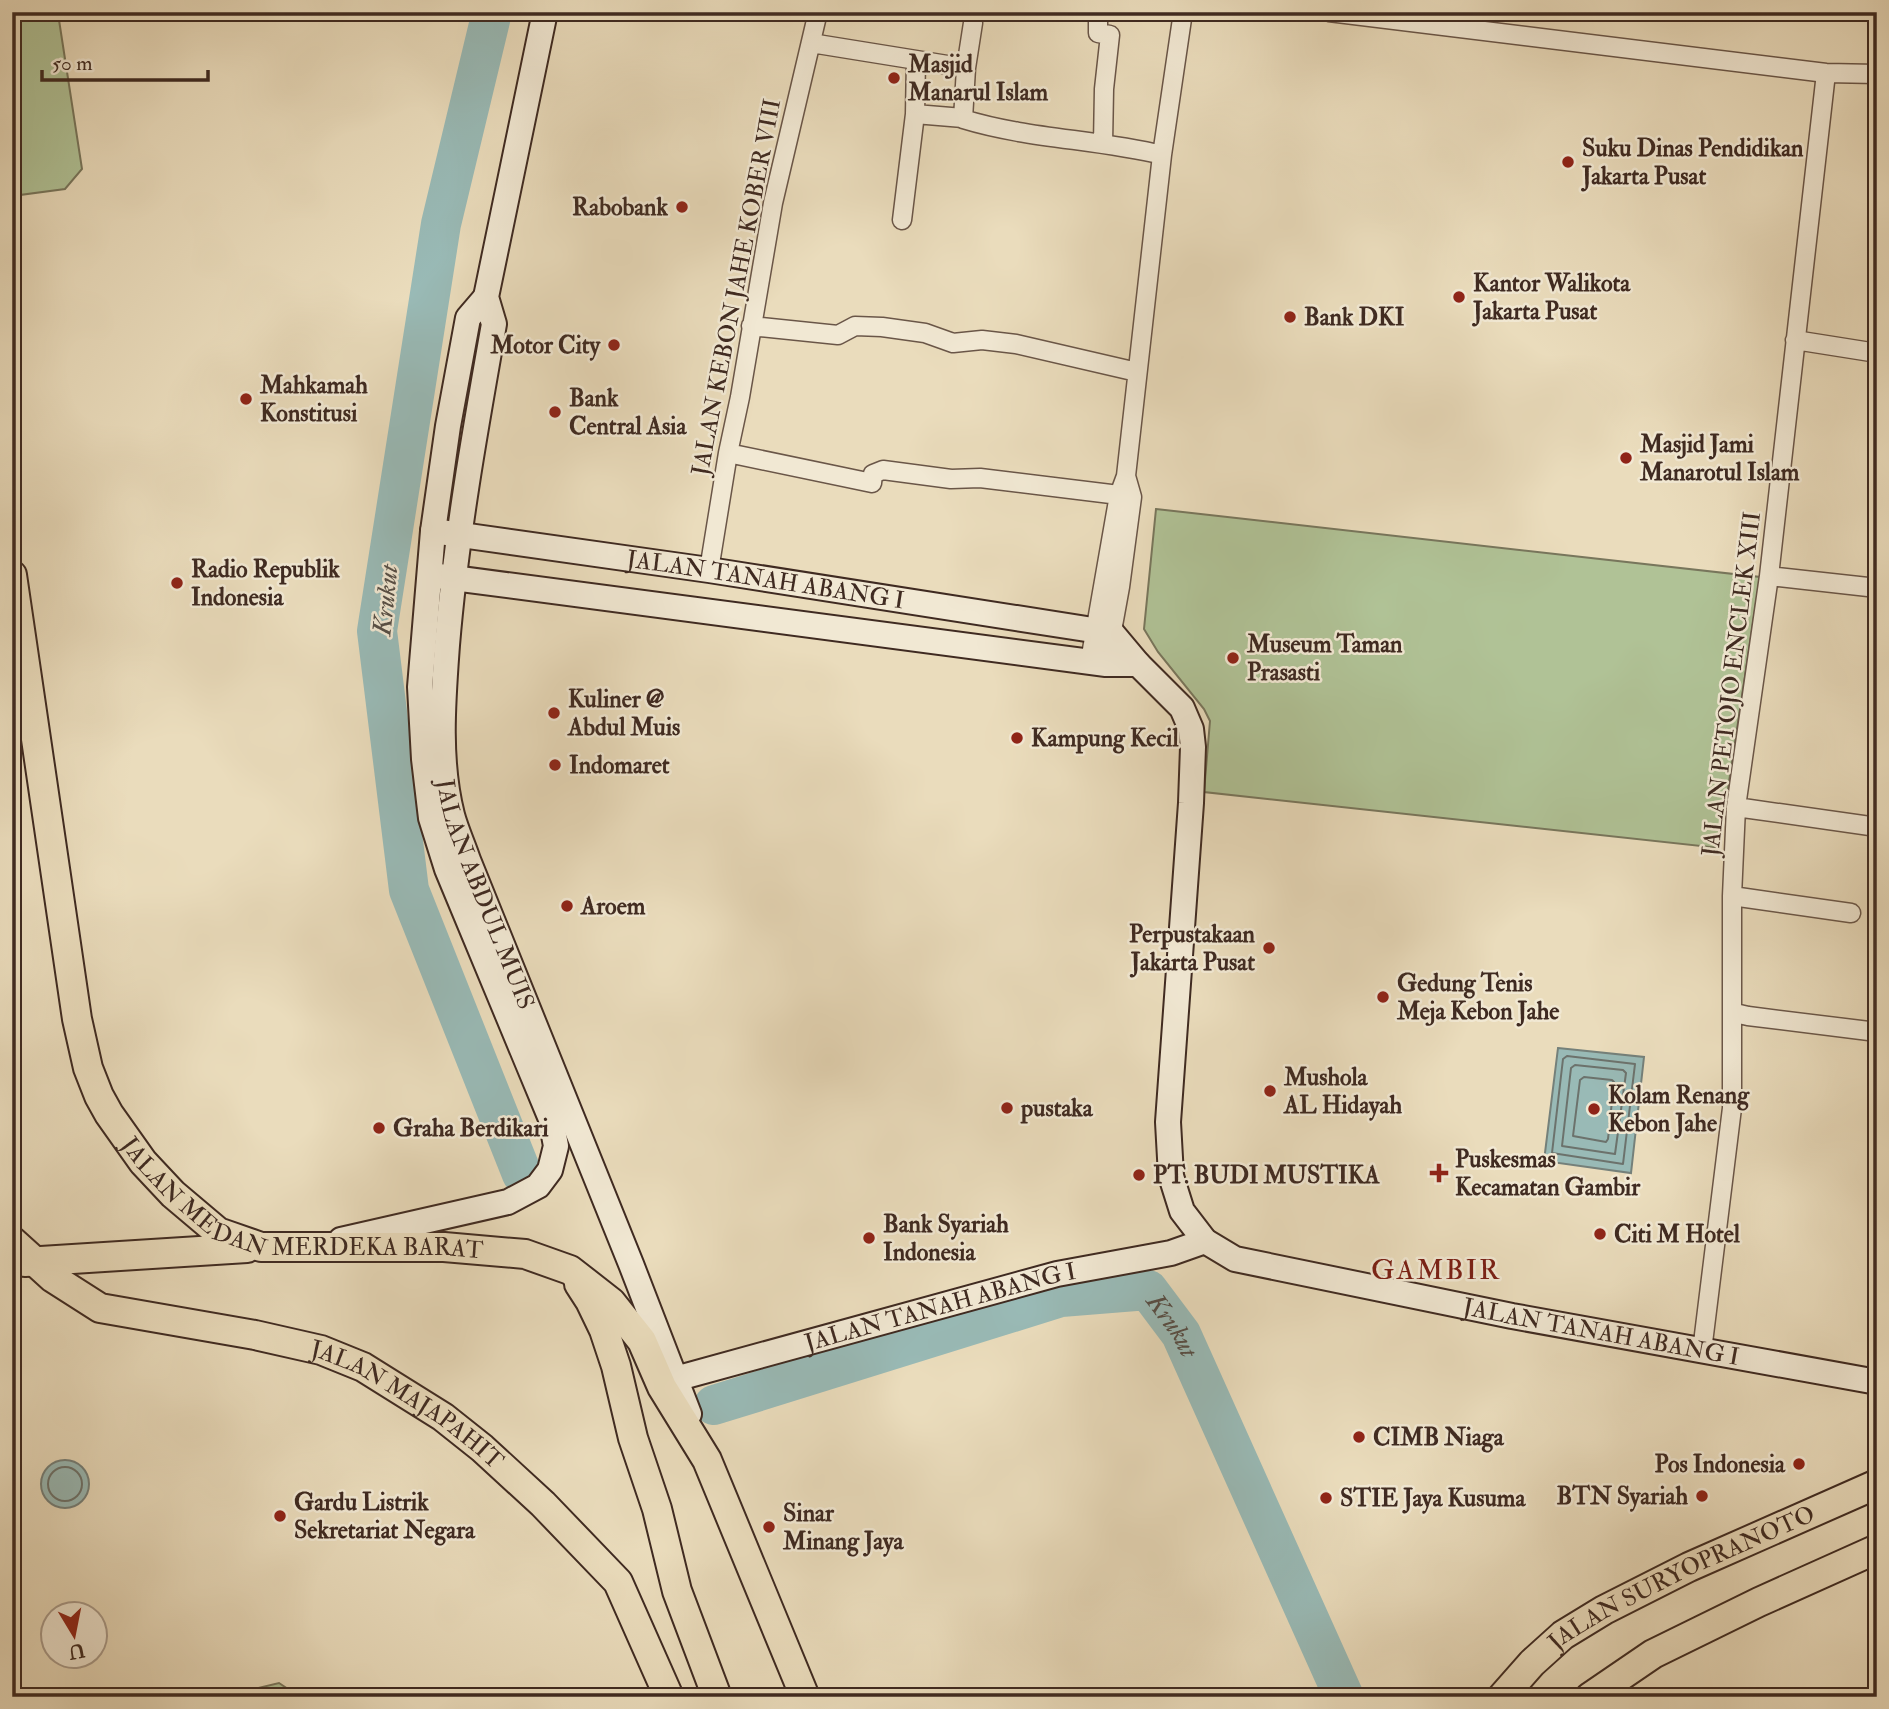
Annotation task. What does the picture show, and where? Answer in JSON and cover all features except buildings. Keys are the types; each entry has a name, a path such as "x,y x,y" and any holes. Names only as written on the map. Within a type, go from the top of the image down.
{"main road":[{"name":"JALAN MEDAN MERDEKA BARAT","path":"12,575 77,1019 88,1068 109,1114 143,1162 173,1194 218,1232 261,1247 444,1247 525,1254 570,1270 611,1302 642,1341 663,1387 707,1460 805,1697"},
{"path":"12,1241 24,1262 261,1247"},
{"name":"JALAN MAJAPAHIT","path":"24,1262 100,1308 255,1335 321,1350 363,1367 443,1417 482,1448 543,1504 618,1582 669,1697"},
{"path":"570,1270 590,1301 604,1330 616,1366 633,1438 657,1509 677,1591 717,1697"},
{"name":"JALAN SURYOPRANOTO","path":"1502,1697 1532,1663 1563,1635 1604,1610 1689,1567 1877,1484"},
{"name":"JALAN SURYOPRANOTO","path":"1590,1697 1653,1654 1877,1549"}],"street":[{"name":"JALAN ABDUL MUIS","path":"309,1247 508,1202 538,1186 550,1170 556,1146 551,1119 447,869 430,818 420,687 441,576 458,535 494,324 486,297 545,12"},
{"path":"1098,12 1098,33 1110,35 1104,89 1103,144"},
{"path":"1104,631 1119,495 1126,475 1162,155 1183,12"},
{"path":"1329,12 1826,73 1877,74"},
{"name":"JALAN KEBON JAHE KOBER VIII","path":"709,570 727,453 740,397 773,203 817,16"},
{"path":"963,118 966,68 974,23"},
{"path":"811,43 966,68"},
{"path":"902,220 915,114 916,60"},
{"name":"JALAN PETOJO ENCLEK XIII","path":"1702,1352 1732,1108 1732,896 1736,807 1769,576 1826,73"},
{"path":"915,114 963,118 1031,135 1162,155"},
{"name":"JALAN ABDUL MUIS","path":"486,297 468,318 448,426 433,531 441,576 444,757 452,815 707,1460"},
{"path":"751,326 838,335 859,325 882,327 925,333 961,344 982,341 1016,344 1137,372"},
{"path":"1795,340 1877,353"},
{"path":"727,453 872,483 873,474 883,470 951,479 980,478 1119,495"},
{"path":"1098,662 1132,497 1126,475"},
{"name":"JALAN TANAH ABANG I","path":"433,531 709,570 1104,631 1182,708 1191,729 1191,815 1168,1122 1171,1176 1182,1210 1205,1241 1235,1259 1499,1314 1877,1382"},
{"name":"JALAN TANAH ABANG I","path":"441,576 1098,662 1138,664"},
{"path":"1769,576 1877,588"},
{"path":"1736,807 1877,827"},
{"path":"1732,896 1851,913"},
{"path":"1733,1010 1748,1016 1877,1032"},
{"name":"JALAN TANAH ABANG I","path":"675,1379 1057,1274 1171,1253 1205,1241"}],"green space":[{"path":"12,12 52,12 59,20 82,169 65,189 12,196"},
{"name":"Museum Taman Prasasti","path":"1156,509 1760,577 1719,848 1204,792 1210,721 1204,709 1158,652 1144,629"},
{"path":"279,1683 300,1697 241,1697 246,1691"}],"water":[{"name":"Kolam Renang Kebon Jahe","path":"1558,1048 1644,1057 1631,1173 1544,1161"},
{"path":"65,1460 82,1467 89,1484 82,1501 65,1508 48,1501 41,1484 48,1467"}],"waterway":[{"name":"Krukut","path":"492,12 441,224 377,631 409,890 522,1174"},
{"name":"Krukut","path":"714,1405 1061,1297 1148,1290 1181,1334 1344,1697"}],"place":[{"name":"Masjid Manarul Islam","path":"894,78"},
{"name":"Suku Dinas Pendidikan Jakarta Pusat","path":"1568,162"},
{"name":"Rabobank","path":"682,207"},
{"name":"Kantor Walikota Jakarta Pusat","path":"1459,297"},
{"name":"Bank DKI","path":"1290,317"},
{"name":"Motor City","path":"614,345"},
{"name":"Mahkamah Konstitusi","path":"246,399"},
{"name":"Bank Central Asia","path":"555,412"},
{"name":"Masjid Jami Manarotul Islam","path":"1626,458"},
{"name":"Radio Republik Indonesia","path":"177,583"},
{"name":"Museum Taman Prasasti","path":"1233,658"},
{"name":"Kuliner @ Abdul Muis","path":"554,713"},
{"name":"Kampung Kecil","path":"1017,738"},
{"name":"Indomaret","path":"555,765"},
{"name":"Aroem","path":"567,906"},
{"name":"Perpustakaan Jakarta Pusat","path":"1269,948"},
{"name":"Gedung Tenis Meja Kebon Jahe","path":"1383,997"},
{"name":"Mushola AL Hidayah","path":"1270,1091"},
{"name":"pustaka","path":"1007,1108"},
{"name":"Kolam Renang Kebon Jahe","path":"1594,1109"},
{"name":"Graha Berdikari","path":"379,1128"},
{"name":"Puskesmas Kecamatan Gambir","path":"1439,1173"},
{"name":"PT. BUDI MUSTIKA","path":"1139,1175"},
{"name":"Citi M Hotel","path":"1600,1234"},
{"name":"Bank Syariah Indonesia","path":"869,1238"},
{"name":"CIMB Niaga","path":"1359,1437"},
{"name":"Pos Indonesia","path":"1799,1464"},
{"name":"BTN Syariah","path":"1702,1496"},
{"name":"STIE Jaya Kusuma","path":"1326,1498"},
{"name":"Gardu Listrik Sekretariat Negara","path":"280,1516"},
{"name":"Sinar Minang Jaya","path":"769,1527"}],"district":[{"name":"GAMBIR","path":"1436,1269"}]}
